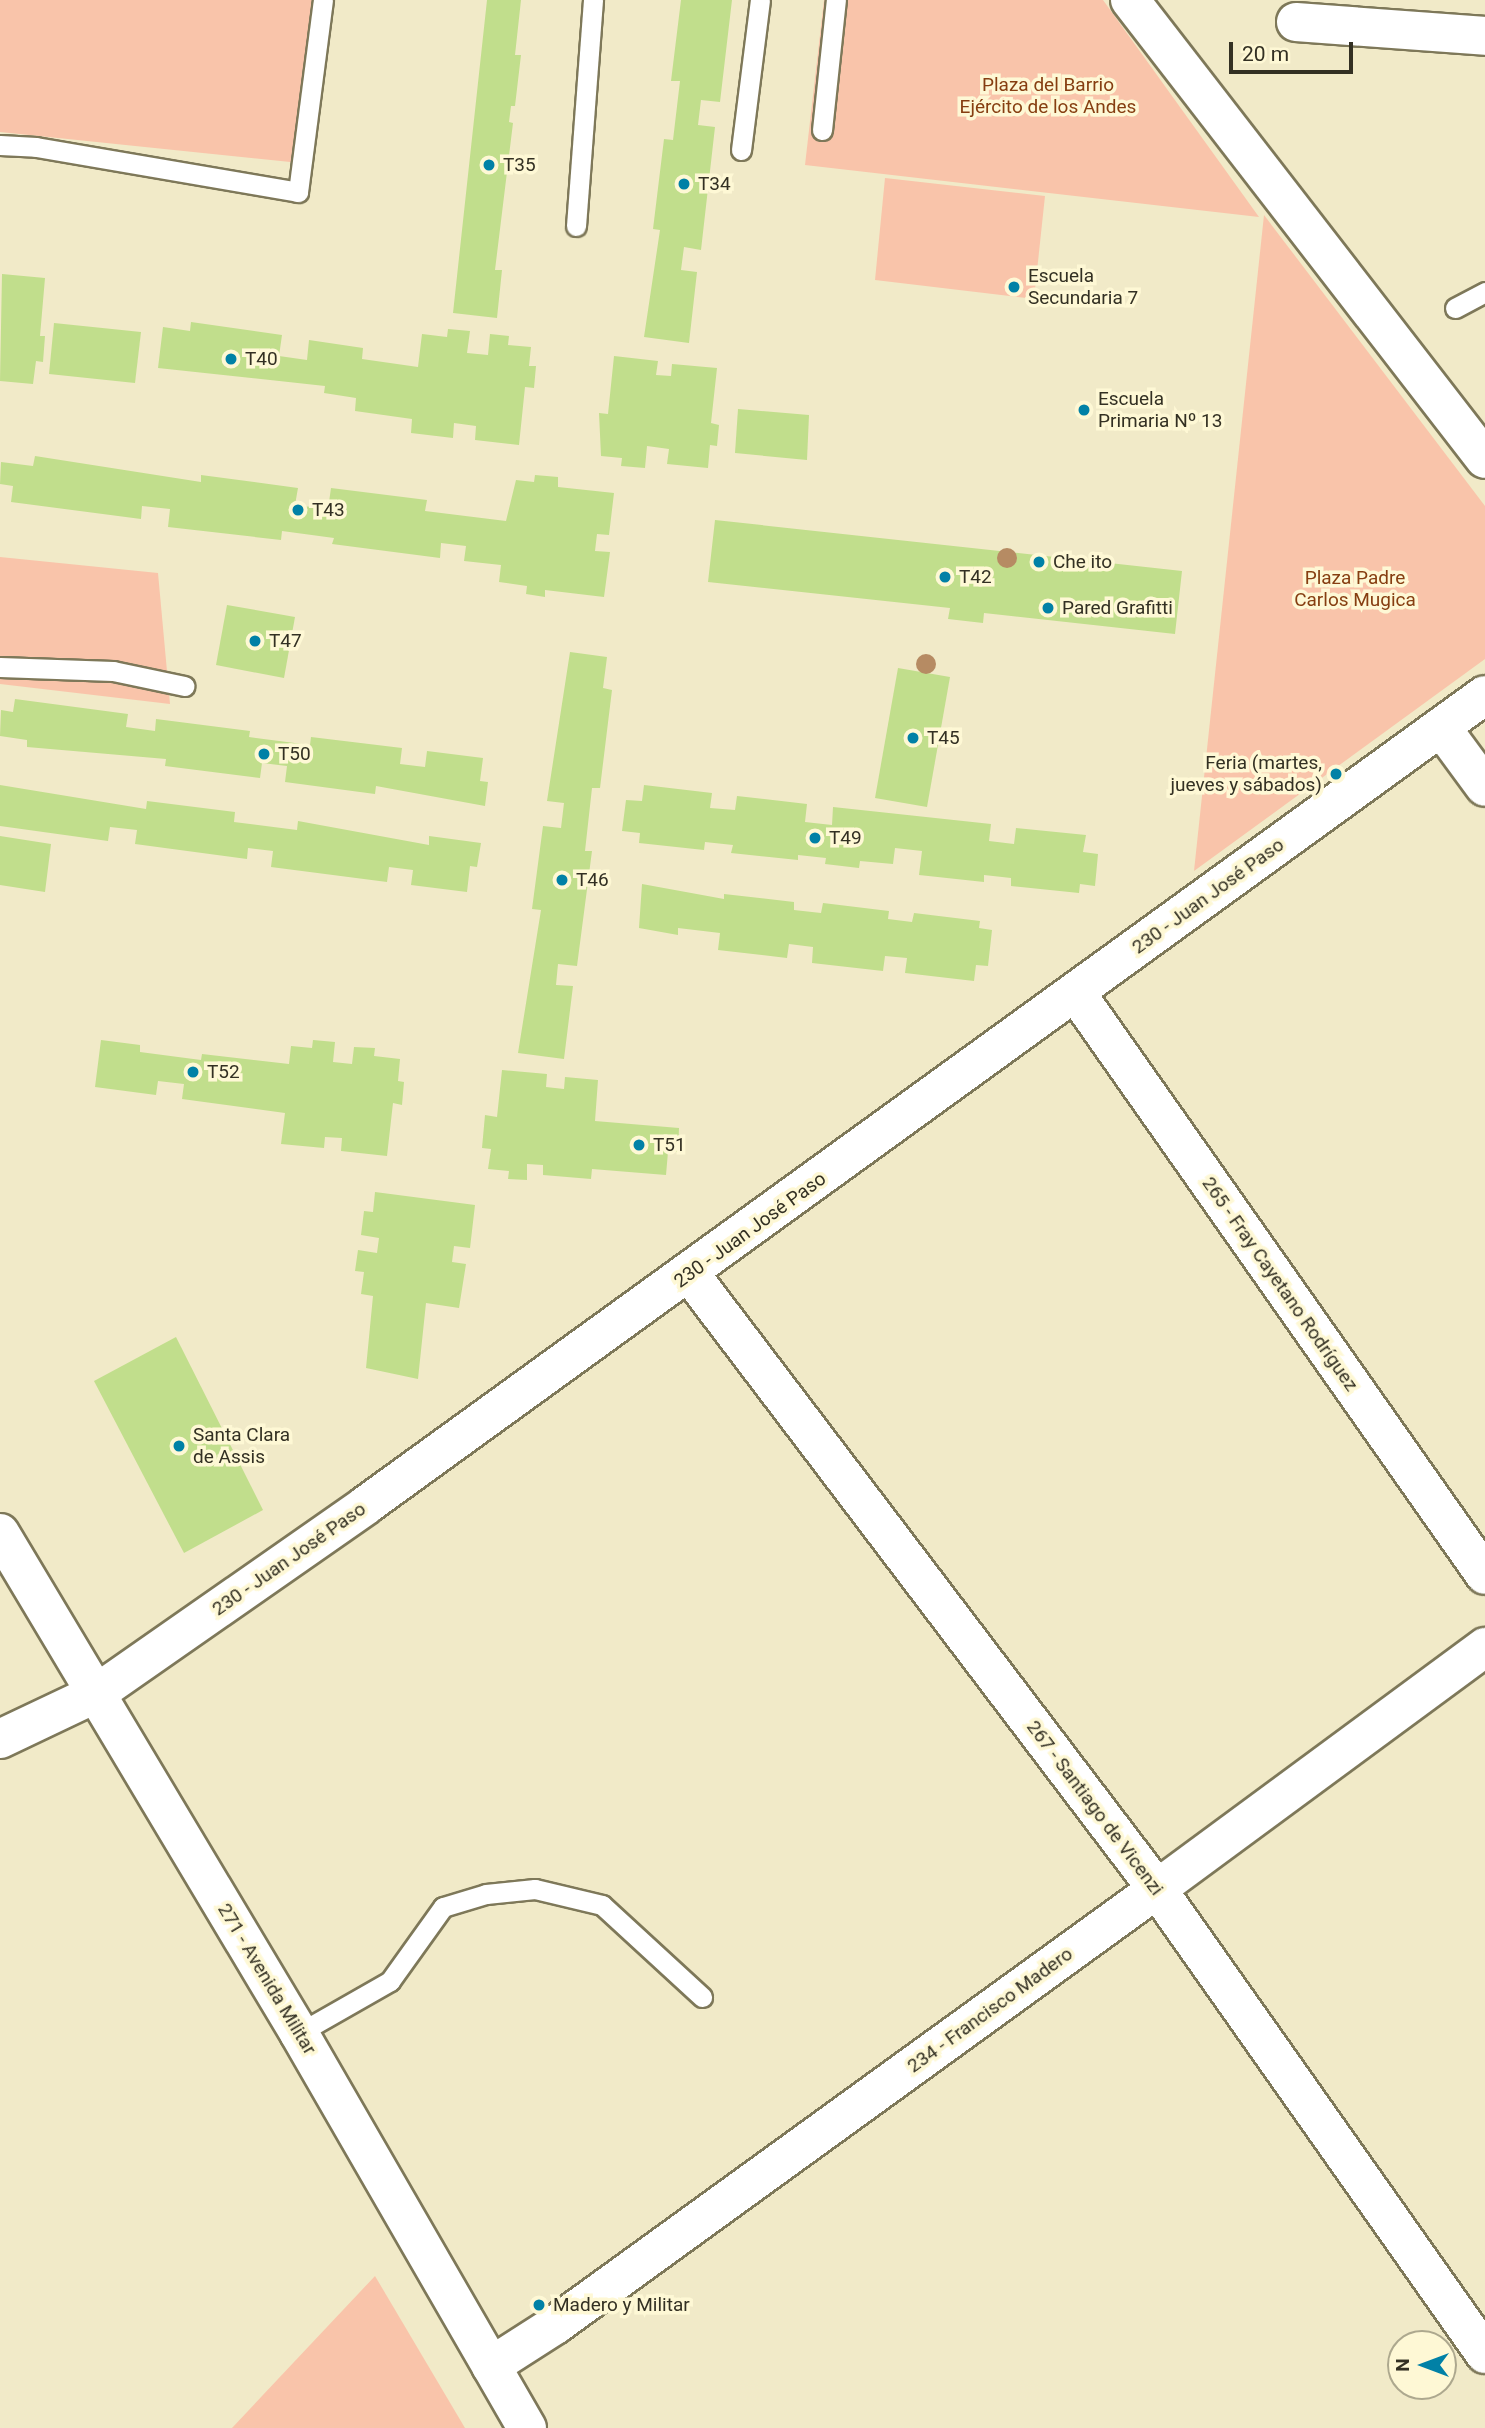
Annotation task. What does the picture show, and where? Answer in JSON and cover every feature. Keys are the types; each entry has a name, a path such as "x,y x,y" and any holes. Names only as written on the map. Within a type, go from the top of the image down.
{"street":[{"path":"1129,0 1485,459"},
{"path":"1296,22 1485,36"},
{"name":"230 - Juan José Paso","path":"0,1739 97,1693 690,1274 1485,695"},
{"path":"1441,727 1485,787"},
{"name":"265 - Fray Cayetano Rodríguez","path":"1076,993 1485,1575"},
{"name":"267 - Santiago de Vicenzi","path":"690,1274 1157,1889 1485,2354"},
{"name":"271 - Avenida Militar","path":"0,1533 299,2033 527,2428"},
{"name":"234 - Francisco Madero","path":"491,2366 1157,1889 1485,1647"}],"lane":[{"path":"0,145 36,147 298,192 323,0"},
{"path":"576,226 593,0"},
{"path":"741,150 760,0"},
{"path":"822,130 836,0"},
{"path":"1455,308 1485,292"},
{"path":"0,667 113,671 184,686"},
{"path":"299,2033 390,1981 443,1907 486,1894 535,1889 602,1905 702,1997"}],"green space":[{"path":"0,0 316,0 300,163 0,132"},
{"name":"Plaza del Barrio Ejército de los Andes","path":"824,0 1103,0 1259,217 805,165"},
{"path":"885,178 1045,196 1034,299 875,280"},
{"name":"Plaza Padre Carlos Mugica","path":"1264,215 1485,506 1485,659 1194,871"},
{"path":"0,557 158,573 170,704 0,684"},
{"path":"375,2276 465,2428 232,2428"}],"building":[{"name":"T35","path":"487,0 521,0 515,55 521,55 515,106 511,106 509,122 513,123 495,270 502,270 497,318 453,313"},
{"name":"T34","path":"681,0 732,0 720,102 701,100 698,125 715,127 701,250 684,247 681,270 697,272 689,343 644,337 660,230 653,229 664,139 673,140 680,81 671,81"},
{"path":"2,274 45,278 40,336 45,336 43,362 36,361 33,384 0,381"},
{"path":"191,322 282,335 279,356 307,360 309,340 363,348 362,359 418,367 422,334 447,337 448,329 470,331 467,353 488,355 490,334 509,336 508,345 531,347 529,366 536,366 534,388 525,387 519,445 475,440 476,426 454,423 453,438 411,433 412,419 355,411 356,398 324,393 325,386 158,368 163,327 190,331"},
{"path":"54,323 141,332 135,383 49,374"},
{"path":"614,356 658,361 656,375 671,376 672,364 717,368 711,423 719,425 717,446 710,445 708,468 667,464 669,449 647,446 645,468 621,466 622,458 601,456 599,413 608,414"},
{"path":"738,409 809,415 807,460 735,453"},
{"name":"T43","path":"35,456 201,482 201,475 298,488 295,505 328,509 331,488 427,500 425,511 506,521 516,480 534,482 535,475 558,477 558,487 614,493 609,535 597,534 595,551 610,552 604,597 545,590 545,597 526,594 527,586 499,582 501,565 464,561 466,546 441,543 440,558 332,544 334,538 282,531 281,540 168,527 170,509 142,506 141,519 11,502 13,486 0,484 1,462 33,466"},
{"name":"T42","path":"715,520 1182,571 1175,634 984,613 983,623 948,619 950,608 708,582"},
{"name":"T47","path":"227,605 295,617 284,678 216,665"},
{"name":"T46","path":"570,652 607,657 603,688 612,690 600,788 592,788 585,851 592,851 577,966 558,964 556,985 573,986 564,1059 518,1053 541,910 532,909 543,826 561,828 564,803 547,801"},
{"name":"T45","path":"898,668 950,677 927,807 875,798"},
{"name":"T50","path":"15,699 128,714 126,727 155,731 156,719 250,731 249,737 310,745 311,737 402,748 400,764 425,767 427,751 483,758 480,781 488,782 485,806 376,786 375,794 285,782 287,766 262,763 260,778 165,766 166,759 27,747 27,740 0,736 1,710 13,712"},
{"name":"T50","path":"0,785 146,809 147,801 235,812 234,822 297,830 298,821 429,845 429,836 481,843 477,867 470,866 467,892 411,885 413,870 389,867 387,882 271,867 273,851 248,848 247,859 135,844 137,830 110,827 108,841 0,826"},
{"name":"T49","path":"644,785 712,793 710,808 735,810 737,796 807,804 805,822 832,825 833,807 991,824 989,841 1014,844 1016,828 1086,835 1083,852 1098,854 1095,886 1080,884 1079,893 1011,886 1011,878 984,875 984,882 919,875 922,851 895,848 893,864 860,861 859,868 825,864 826,858 798,855 798,860 731,853 733,845 705,842 704,850 639,843 640,833 622,831 626,800 642,801"},
{"path":"0,836 51,844 45,892 0,885"},
{"name":"T49","path":"642,884 724,899 724,894 794,902 794,910 821,913 823,903 889,911 888,919 912,922 914,913 980,921 979,928 992,930 988,966 976,965 974,981 905,973 907,958 885,956 883,971 812,963 813,947 789,944 787,958 718,950 720,933 678,928 678,935 639,928"},
{"path":"101,1040 140,1045 140,1052 201,1060 202,1054 289,1064 291,1046 312,1048 313,1040 335,1042 333,1062 352,1064 354,1047 375,1048 374,1056 400,1059 398,1081 404,1082 402,1105 393,1103 387,1156 341,1151 342,1138 325,1137 324,1148 281,1144 285,1113 182,1099 184,1084 158,1081 156,1095 95,1087"},
{"path":"502,1070 547,1074 546,1087 564,1089 565,1077 598,1080 595,1121 679,1128 678,1152 668,1152 666,1175 592,1169 591,1179 543,1175 543,1165 527,1164 527,1180 508,1179 509,1171 488,1169 491,1149 482,1148 485,1115 497,1117"},
{"path":"375,1192 475,1205 470,1248 454,1246 452,1262 466,1264 459,1308 426,1303 418,1379 366,1368 373,1296 361,1294 364,1272 355,1271 358,1250 377,1253 379,1238 361,1235 364,1211 373,1212"},
{"name":"Santa Clara de Assis","path":"176,1337 263,1510 184,1553 94,1381"}],"place":[{"name":"T35","path":"489,165"},
{"name":"T34","path":"684,184"},
{"name":"Escuela Secundaria 7","path":"1014,287"},
{"name":"T40","path":"231,359"},
{"name":"Escuela Primaria Nº 13","path":"1084,410"},
{"name":"T43","path":"298,510"},
{"name":"Che ito","path":"1039,562"},
{"name":"T42","path":"945,577"},
{"name":"Pared Grafitti","path":"1048,608"},
{"name":"T47","path":"255,641"},
{"name":"T45","path":"913,738"},
{"name":"T50","path":"264,754"},
{"name":"Feria (martes, jueves y sábados)","path":"1336,774"},
{"name":"T49","path":"815,838"},
{"name":"T46","path":"562,880"},
{"name":"T52","path":"193,1072"},
{"name":"T51","path":"639,1145"},
{"name":"Santa Clara de Assis","path":"179,1446"},
{"name":"Madero y Militar","path":"539,2305"}]}
